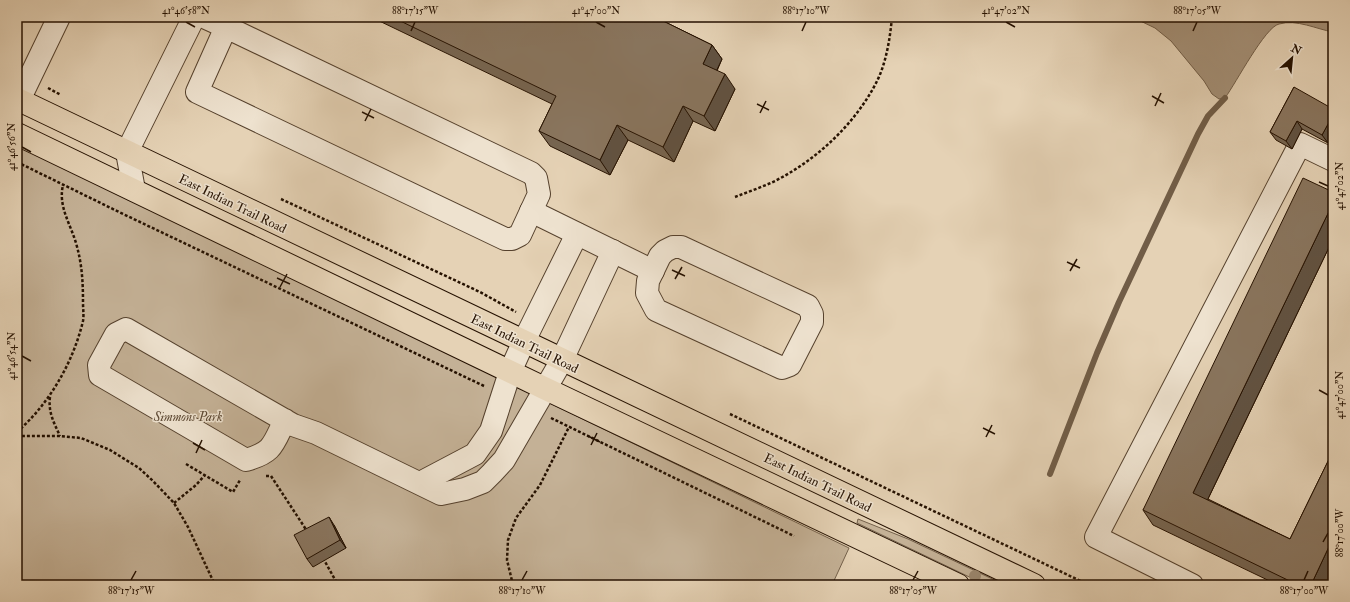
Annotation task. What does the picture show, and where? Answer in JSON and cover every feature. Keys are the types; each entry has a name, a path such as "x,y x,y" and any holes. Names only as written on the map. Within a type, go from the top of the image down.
{"main road":[{"name":"East Indian Trail Road","path":"18,100 1034,585"},
{"path":"17,134 510,372 958,585"}],"street":[{"path":"18,100 59,17"},
{"path":"134,190 127,152 194,17"},
{"path":"204,17 531,173 536,178 539,194 520,235 512,239 505,239 197,92 226,28"},
{"path":"1192,585 1096,537 1300,144 1333,160"},
{"path":"531,211 653,271"},
{"path":"420,483 475,454 491,431 510,372 577,234"},
{"path":"681,246 808,306 812,314 812,322 790,365 782,368 656,310 647,293 648,281 653,271 660,256 665,251 681,246"},
{"path":"289,422 266,452 246,460 100,375 99,366 116,334 126,329 289,422 316,432 441,494 465,489 483,482 504,460 544,388 562,360 613,251"}],"path":[{"path":"735,197 774,181 801,165 839,135 859,111 876,84 884,59 892,17"},
{"path":"17,162 503,395"},
{"path":"17,432 50,397 74,348 83,320 83,274 76,243 62,205 61,194 64,185"},
{"path":"50,397 49,406 51,417 60,436"},
{"path":"533,409 794,536"},
{"path":"513,585 507,560 508,540 516,518 540,485 569,427"},
{"path":"17,437 60,436 81,438 110,450 139,468 174,503 188,527 214,585"},
{"path":"174,503 196,485 205,475"},
{"path":"277,484 311,538"},
{"path":"1008,546 1089,585"},
{"path":"323,558 338,585"}],"green space":[{"name":"Simmons Park","path":"17,145 849,548 832,585 17,585"},
{"path":"858,519 908,539 1005,585 986,585 857,523"}],"shaded area":[{"path":"1132,17 1333,17 1333,32 1293,23 1279,24 1273,27 1251,56 1225,98 1219,99 1212,94 1204,81 1171,41 1155,28"}],"building":[{"path":"392,17 655,17 712,45 703,64 725,74 704,116 683,106 663,147 617,125 600,160 539,131 556,96"},
{"path":"1294,87 1333,109 1333,115 1322,135 1297,121 1286,141 1270,132"},
{"path":"1303,178 1333,192 1333,203 1193,493 1290,539 1333,451 1333,538 1311,585 1298,585 1143,510"},
{"path":"329,517 340,540 307,559 294,535"}],"waterway":[{"path":"1050,474 1097,353 1119,302 1198,134 1208,116 1225,98"}]}
